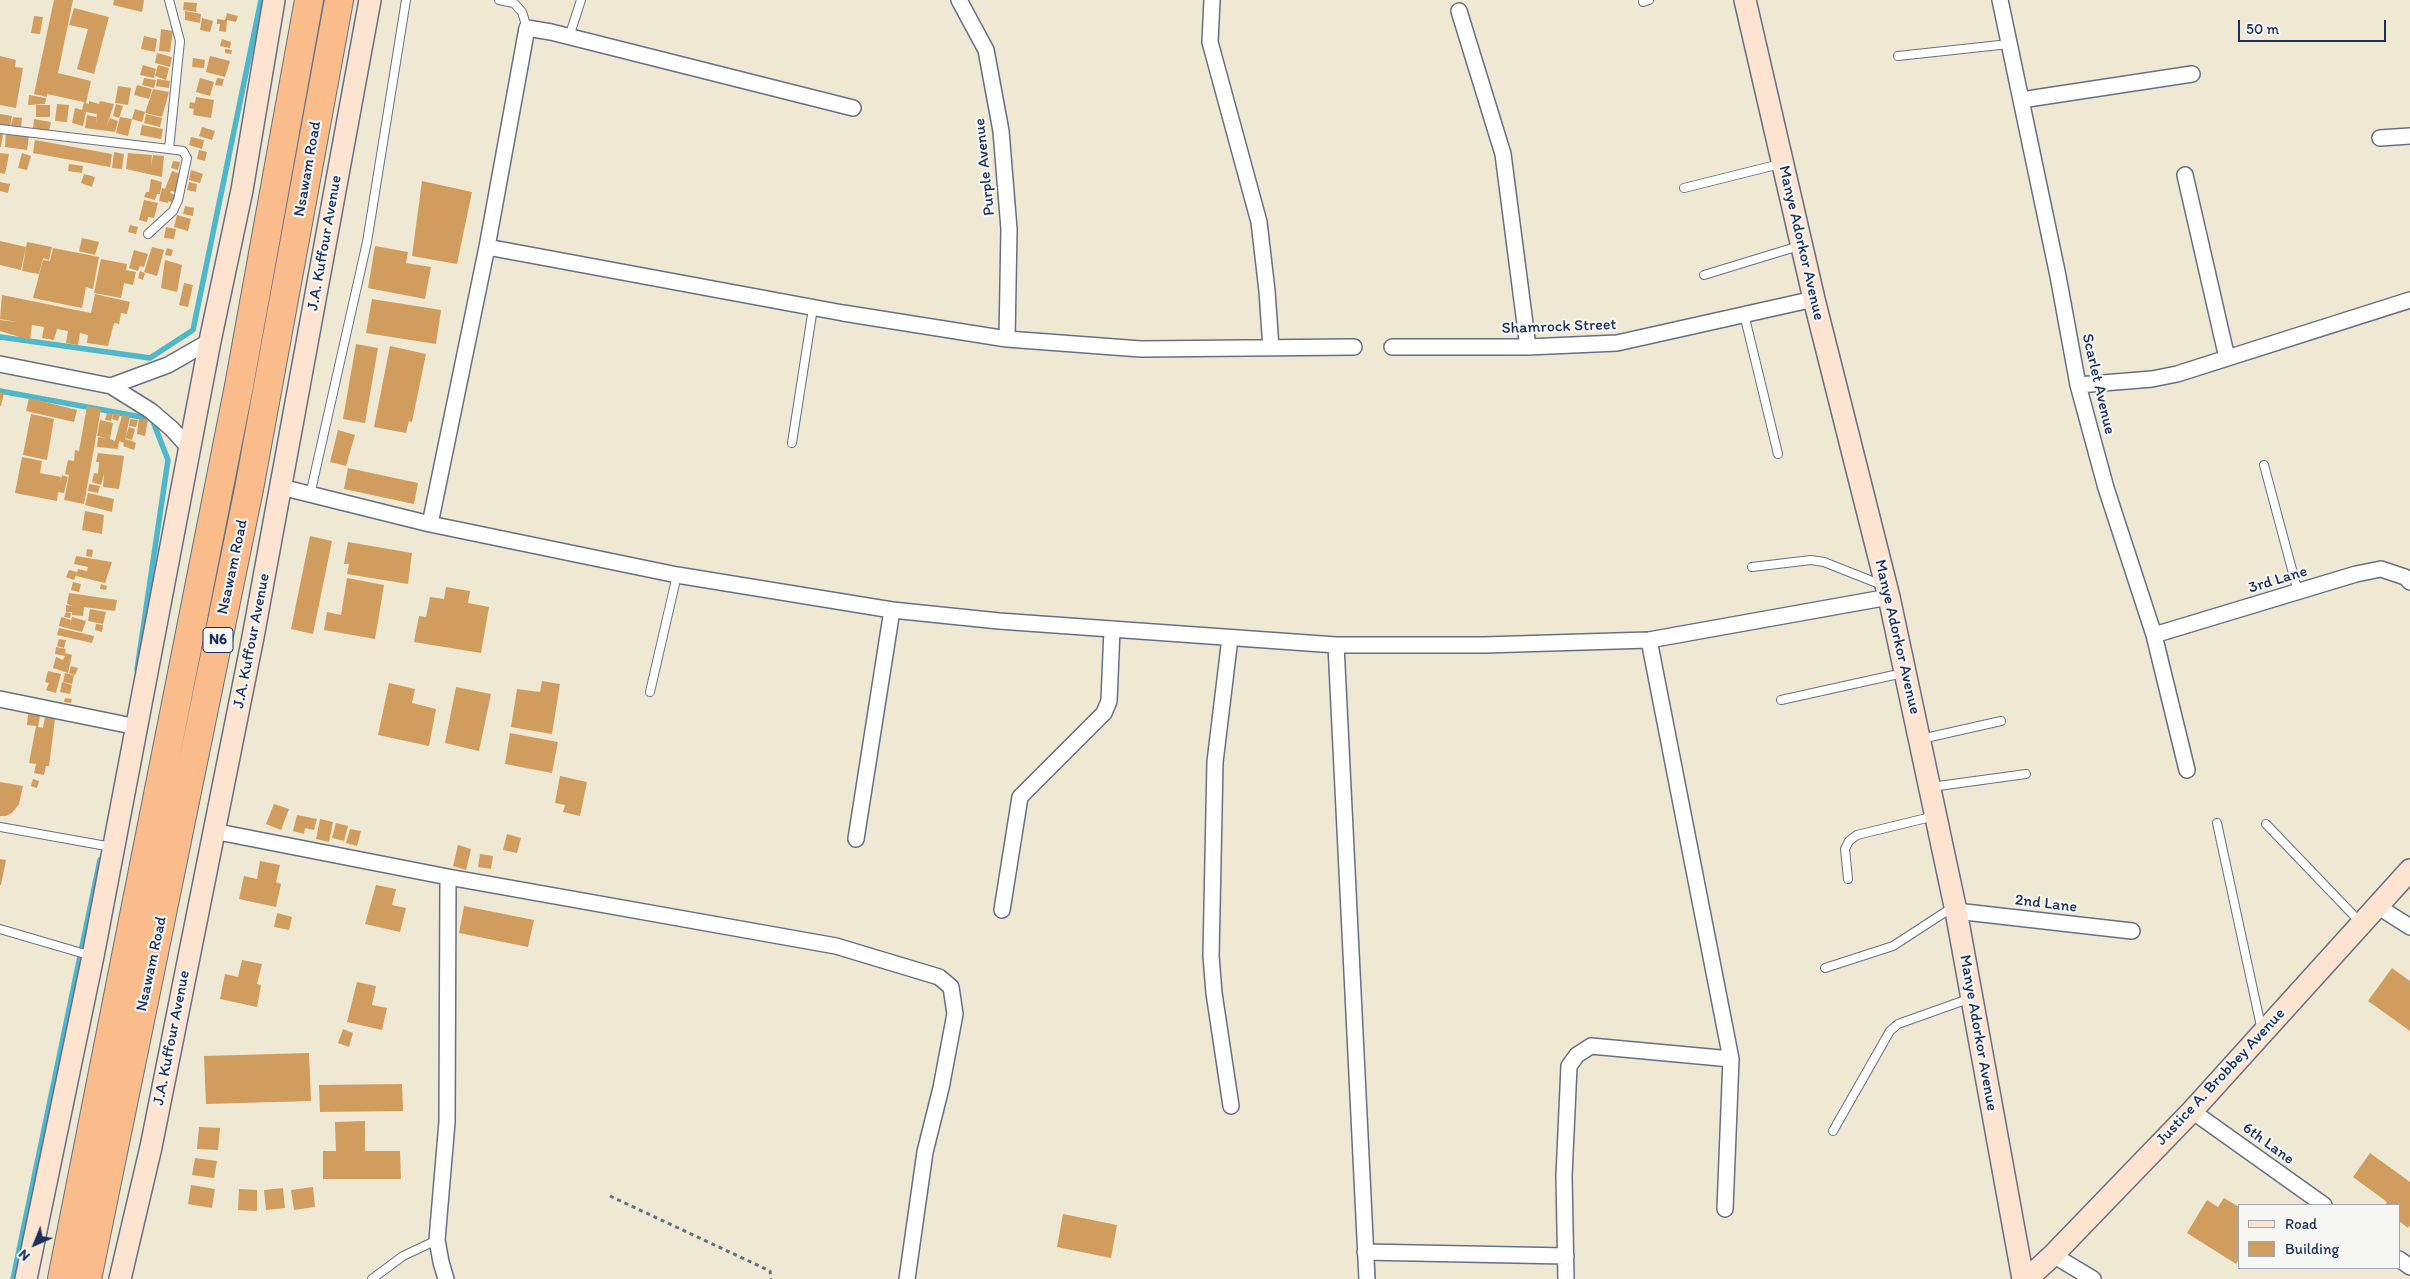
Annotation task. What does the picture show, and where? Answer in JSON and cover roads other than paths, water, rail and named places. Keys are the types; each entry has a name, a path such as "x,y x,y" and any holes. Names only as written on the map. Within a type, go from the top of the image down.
{"highway":[{"name":"Nsawam Road","path":"62,1279 240,386 308,0"},
{"name":"Nsawam Road","path":"87,1279 249,489 339,0"}],"main road":[{"path":"26,1279 93,956 191,450 210,341 242,190 274,0"},
{"name":"J.A. Kuffour Avenue","path":"120,1279 151,1147 281,487 370,0"},
{"name":"Manye Adorkor Avenue","path":"1745,0 1801,246 1888,592 1955,908 2023,1279"},
{"name":"Justice A. Brobbey Avenue","path":"2027,1279 2053,1255 2192,1111 2410,870"}],"street":[{"name":"Purple Avenue","path":"959,0 986,50 1001,131 1009,229 1006,339"},
{"path":"1212,0 1210,42 1259,222 1271,348"},
{"name":"Scarlet Avenue","path":"2000,0 2078,385 2106,488 2154,634 2187,770"},
{"path":"1459,11 1504,154 1528,347"},
{"path":"430,524 487,248 527,28 853,108"},
{"path":"2021,100 2192,74"},
{"path":"2380,138 2410,136"},
{"path":"2185,175 2227,358"},
{"path":"487,248 813,308 1006,339 1141,350 1354,347"},
{"name":"Shamrock Street","path":"1392,347 1528,347 1618,343 1814,298"},
{"path":"2078,385 2152,379 2177,374 2410,300"},
{"path":"111,386 168,365 210,341"},
{"path":"0,364 111,386 172,428 191,450"},
{"path":"281,487 430,524 678,575 892,610 999,622 1336,645 1484,645 1649,640 1888,592"},
{"name":"3rd Lane","path":"2154,634 2356,574 2381,569 2404,577 2410,582"},
{"path":"856,839 892,610"},
{"path":"1002,910 1020,797 1104,713 1109,701 1112,629"},
{"path":"1230,638 1215,762 1211,956 1214,993 1231,1106"},
{"path":"1649,640 1731,1058 1725,1209"},
{"path":"1336,645 1367,1279"},
{"path":"0,699 137,727"},
{"path":"213,831 448,877 836,946 939,977 950,987 955,1014 941,1088 925,1152 907,1279"},
{"path":"446,1279 437,1240 447,1122 448,877"},
{"path":"2377,906 2410,927"},
{"name":"2nd Lane","path":"1955,908 2132,931"},
{"path":"1566,1279 1564,1176 1569,1066 1577,1055 1591,1046 1731,1058"},
{"name":"6th Lane","path":"2192,1111 2323,1204"},
{"path":"1365,1252 1566,1256"},
{"path":"2053,1255 2093,1279"},
{"path":"2405,1279 2410,1272"}],"lane":[{"path":"169,0 180,41 169,149"},
{"path":"310,495 367,242 406,0"},
{"path":"499,0 514,3 522,12 527,28"},
{"path":"569,37 581,0"},
{"path":"1898,56 2009,44"},
{"path":"0,129 183,151 187,158 178,200 172,211 148,234"},
{"path":"1684,188 1782,163"},
{"path":"1704,275 1801,246"},
{"path":"792,443 813,308"},
{"path":"1744,314 1778,454"},
{"path":"2264,465 2298,592"},
{"path":"1752,567 1811,560 1824,562 1888,592"},
{"path":"650,692 678,575"},
{"path":"1781,700 1905,673"},
{"path":"1919,740 2001,721"},
{"path":"1929,787 2026,774"},
{"path":"1848,879 1845,849 1849,841 1857,834 1935,816"},
{"path":"2216,823 2262,1033"},
{"path":"2266,824 2361,924"},
{"path":"0,827 114,848"},
{"path":"1825,968 1893,946 1955,908"},
{"path":"0,929 93,956"},
{"path":"1834,1131 1883,1039 1890,1031 1898,1024 1971,997"},
{"path":"372,1279 404,1256 437,1240"}],"waterway":[{"path":"0,337 150,358 193,330 261,0"},
{"path":"0,391 152,419 168,460 137,670"},
{"path":"13,1279 100,860"}]}
